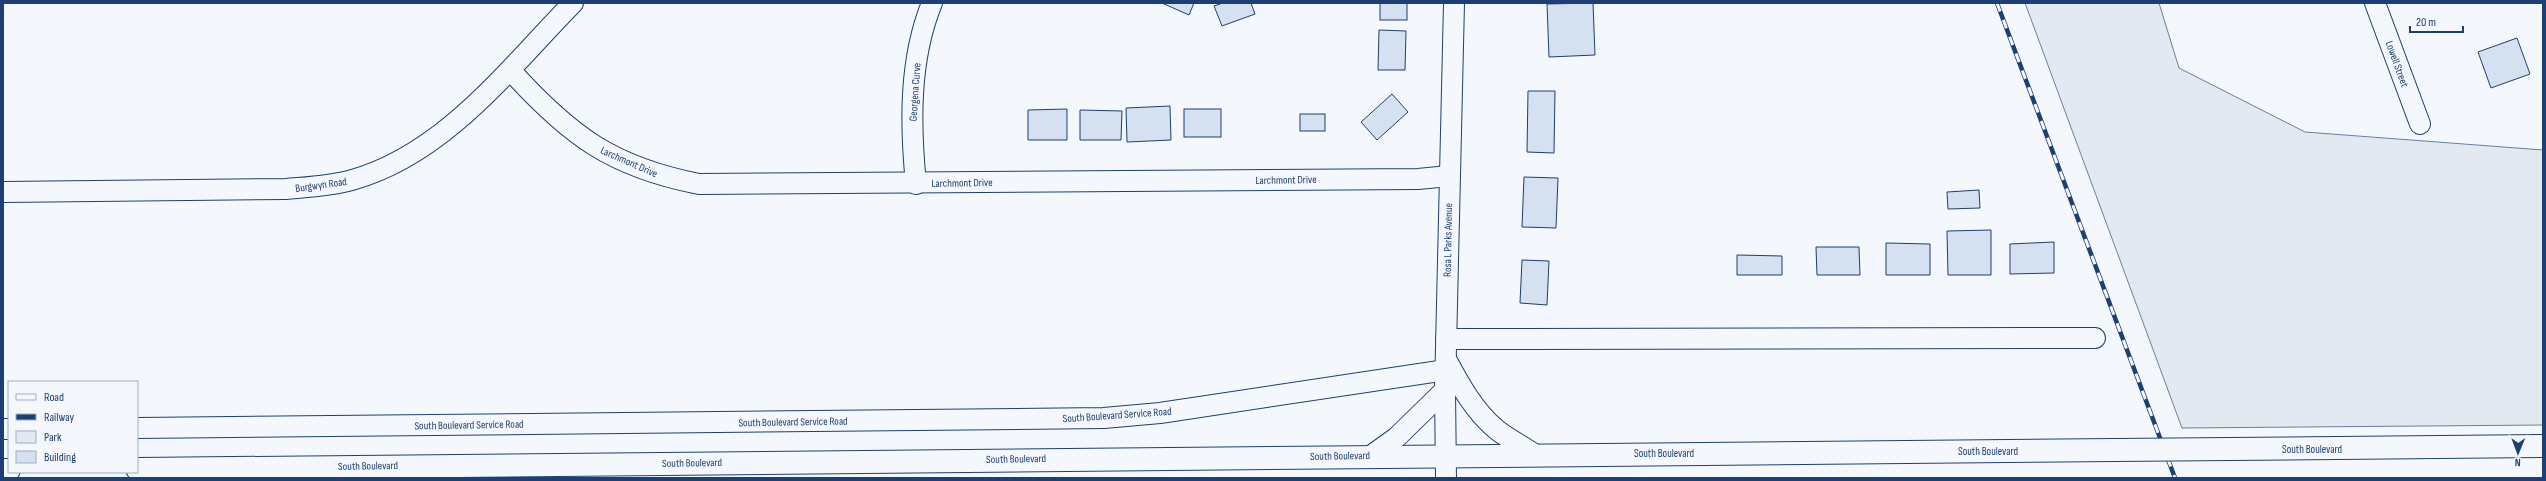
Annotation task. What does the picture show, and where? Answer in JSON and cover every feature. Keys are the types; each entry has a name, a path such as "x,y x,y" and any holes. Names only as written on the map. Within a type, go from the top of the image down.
{"highway":[{"name":"South Boulevard","path":"138,469 1372,455 2543,446"}],"street":[{"name":"Burgwyn Road","path":"3,192 286,189 331,185 353,180 397,162 419,150 449,128 510,71 573,3"},
{"name":"Georgena Curve","path":"916,184 913,152 915,68 923,28 932,3"},
{"name":"Rosa L Parks Avenue","path":"1446,478 1445,373 1454,3"},
{"name":"Lowell Street","path":"2375,3 2420,124"},
{"name":"Larchmont Drive","path":"510,71 532,94 580,137 622,162 662,177 717,186 1418,179 1449,176"},
{"path":"1446,339 2095,338"},
{"path":"1372,455 1397,437 1445,373 1465,394 1478,412 1498,430 1534,454"},
{"name":"South Boulevard Service Road","path":"138,428 1104,418 1160,413 1445,373"}],"green space":[{"path":"2025,3 2159,3 2179,68 2305,132 2543,150 2543,425 2182,428"}],"building":[{"path":"1162,3 1194,3 1189,15"},
{"path":"1223,3 1251,3 1255,14 1222,26 1214,6"},
{"path":"1380,3 1407,3 1407,20 1380,20"},
{"path":"1593,3 1595,55 1549,57 1547,4"},
{"path":"1379,30 1406,31 1405,70 1378,70"},
{"path":"2517,38 2530,74 2491,88 2478,52"},
{"path":"1528,91 1555,91 1554,153 1527,152"},
{"path":"1392,94 1408,112 1377,140 1361,122"},
{"path":"1170,106 1171,140 1127,142 1126,108"},
{"path":"1067,109 1067,140 1028,140 1028,110"},
{"path":"1184,109 1221,109 1221,137 1184,137"},
{"path":"1080,110 1122,111 1121,140 1080,140"},
{"path":"1300,114 1325,114 1325,131 1300,131"},
{"path":"1524,177 1558,178 1556,228 1522,227"},
{"path":"1979,190 1980,208 1948,209 1947,192"},
{"path":"1991,230 1991,275 1948,275 1947,231"},
{"path":"2054,242 2054,273 2010,274 2010,244"},
{"path":"1886,243 1930,244 1930,275 1886,275"},
{"path":"1816,247 1859,247 1860,275 1817,275"},
{"path":"1737,255 1782,256 1782,275 1737,275"},
{"path":"1522,260 1549,261 1547,305 1520,303"}],"railway":[{"path":"1997,3 2175,478"}]}
